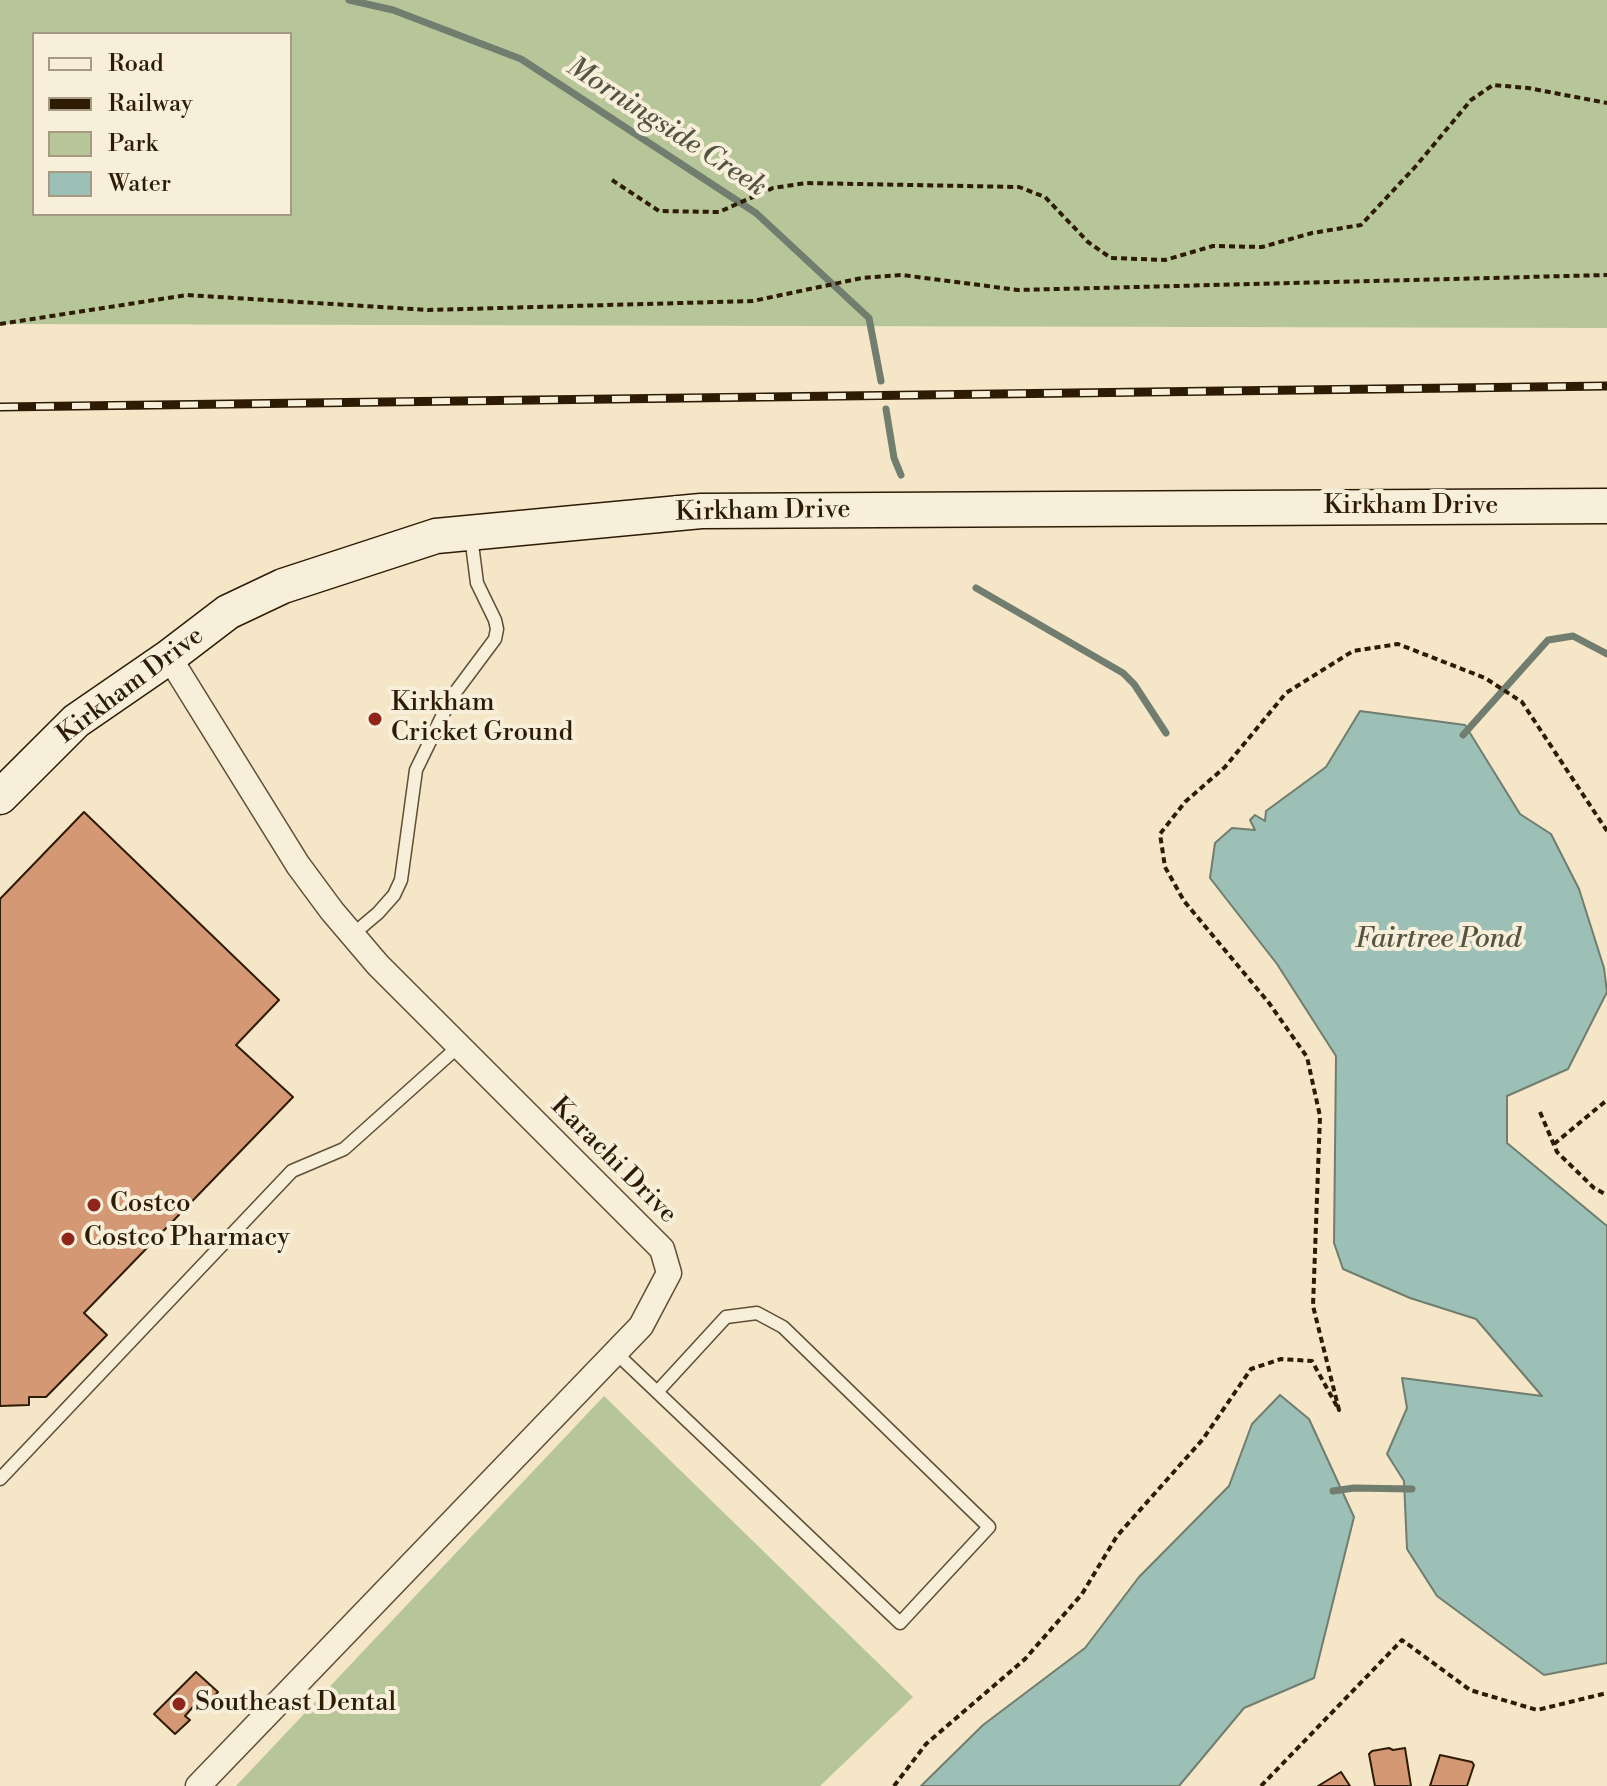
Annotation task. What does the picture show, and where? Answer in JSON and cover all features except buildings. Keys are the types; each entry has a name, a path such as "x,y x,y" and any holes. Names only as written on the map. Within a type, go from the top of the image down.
{"street":[{"name":"Kirkham Drive","path":"0,797 76,721 228,612 283,586 436,536 701,511 1607,506"},
{"name":"Karachi Drive","path":"169,657 298,865 352,935 378,965 662,1249 669,1273 641,1326 198,1786"}],"lane":[{"path":"352,935 394,895 401,880 416,770 451,698 495,639 495,620 477,583 471,533"},
{"path":"0,1479 292,1171 344,1149 459,1046"},
{"path":"616,1353 900,1623 989,1527 783,1327 757,1313 726,1317 658,1391"}],"path":[{"path":"612,180 659,211 724,210 773,188 806,183 1019,187 1045,197 1088,242 1111,258 1165,260 1213,246 1262,247 1312,233 1361,225 1471,100 1493,85 1528,88 1607,103"},
{"path":"0,324 187,295 428,310 753,301 850,281 902,275 1018,290 1607,275"},
{"path":"894,1786 926,1744 1025,1659 1072,1605 1117,1536 1203,1439 1251,1369 1281,1359 1312,1361 1339,1410 1313,1306 1320,1116 1307,1057 1269,1003 1184,901 1165,867 1160,834 1185,802 1225,767 1286,693 1353,651 1398,644 1491,681 1522,702 1607,831"},
{"path":"1554,1144 1607,1100"},
{"path":"1540,1112 1557,1152 1594,1188 1607,1195"},
{"path":"1261,1786 1402,1640 1470,1690 1537,1710 1607,1693"}],"green space":[{"path":"0,0 1607,0 1607,328 0,324"},
{"path":"604,1396 913,1697 820,1786 236,1786"}],"water":[{"name":"Fairtree Pond","path":"1360,711 1465,725 1520,814 1551,834 1579,889 1604,968 1607,992 1568,1069 1507,1096 1507,1143 1607,1226 1607,1663 1544,1675 1437,1596 1407,1549 1404,1481 1387,1454 1407,1408 1402,1378 1542,1396 1476,1319 1410,1298 1343,1269 1334,1243 1336,1056 1277,964 1210,878 1215,843 1232,828 1255,830 1250,820 1255,815 1265,821 1266,811 1326,767"},
{"path":"1280,1395 1309,1419 1354,1517 1314,1678 1244,1708 1179,1786 921,1786 983,1725 1085,1648 1139,1577 1229,1486 1252,1424"}],"waterway":[{"name":"Morningside Creek","path":"349,0 393,10 521,59 756,213 869,318 881,381"},
{"name":"Morningside Creek","path":"886,409 894,458 901,475"},
{"name":"Morningside Creek","path":"976,588 1123,673 1134,684 1166,733"},
{"name":"Morningside Creek","path":"1463,735 1548,640 1573,636 1607,654"},
{"path":"1333,1491 1354,1488 1412,1489"}],"railway":[{"path":"0,407 1607,386"}],"place":[{"name":"Kirkham Cricket Ground","path":"375,719"},
{"name":"Costco","path":"94,1205"},
{"name":"Costco Pharmacy","path":"68,1239"},
{"name":"Southeast Dental","path":"179,1704"}]}
